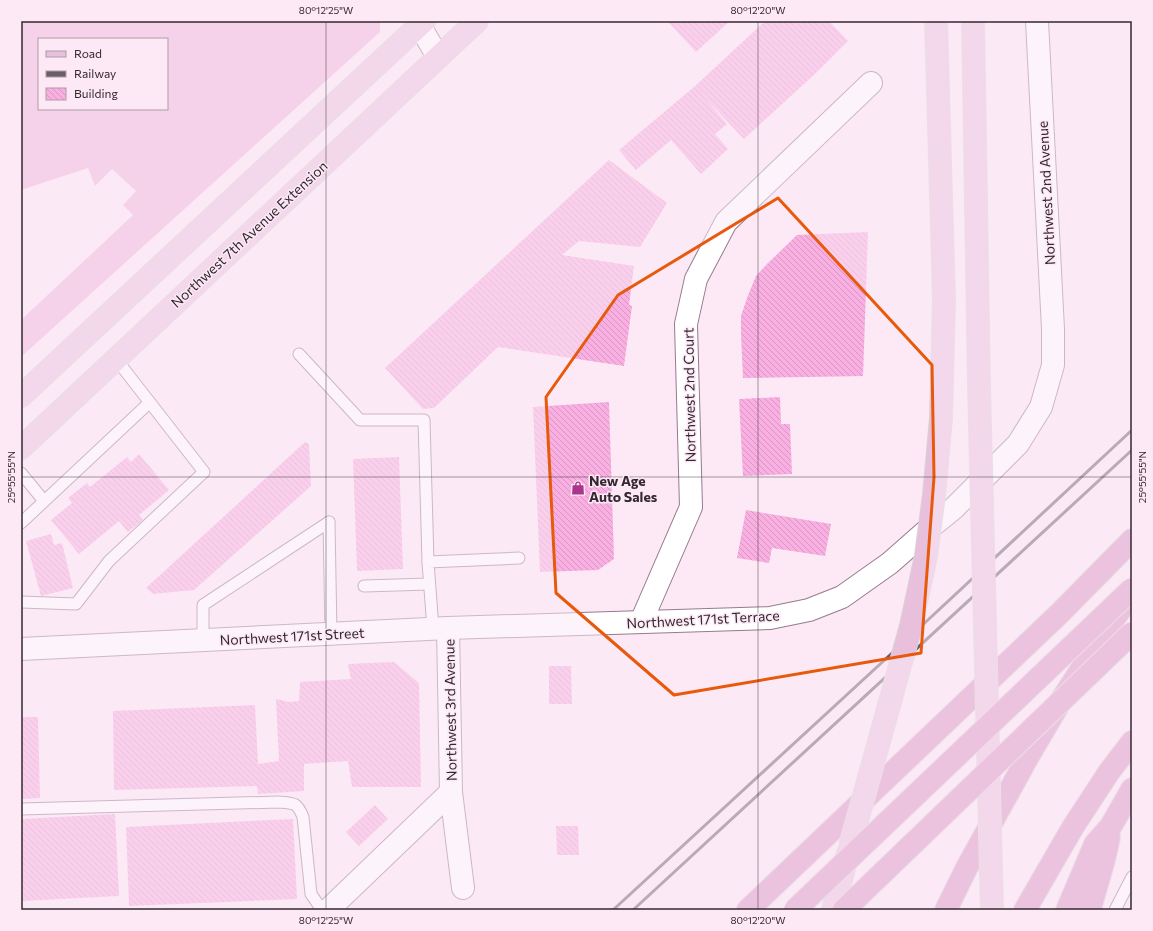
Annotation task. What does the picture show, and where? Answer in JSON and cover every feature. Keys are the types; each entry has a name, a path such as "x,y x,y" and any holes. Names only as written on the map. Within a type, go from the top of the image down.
{"highway":[{"path":"753,906 1053,619 1132,540"},
{"path":"795,910 1132,589"},
{"path":"946,910 966,869 1062,699 1111,623 1132,595"},
{"path":"844,910 1132,633"},
{"path":"1025,910 1073,827 1108,772 1132,742"},
{"path":"1067,910 1095,844 1111,826 1132,789"},
{"path":"1090,910 1107,852 1111,826"}],"main road":[{"name":"Northwest 7th Avenue Extension","path":"21,448 477,21"},
{"path":"833,910 911,626 926,556 934,495 941,418 944,300 936,21"},
{"path":"973,21 979,385 992,910"},
{"path":"21,396 420,22"}],"street":[{"name":"Northwest 2nd Avenue","path":"953,509 1018,444 1041,407 1053,366 1053,329 1037,21"},
{"path":"420,22 438,57"},
{"name":"Northwest 2nd Court","path":"641,622 691,507 686,324 696,279 726,222 871,84"},
{"name":"Northwest 171st Terrace","path":"563,625 770,618 809,610 842,597 890,563 953,509"},
{"name":"Northwest 171st Street","path":"21,649 440,629 563,625"},
{"name":"Northwest 3rd Avenue","path":"440,629 451,792 463,888"},
{"path":"328,910 451,792"}],"lane":[{"path":"299,354 360,420 424,420 429,584 440,629"},
{"path":"21,602 76,604 109,561 204,472 116,359"},
{"path":"21,523 149,403"},
{"path":"21,473 44,501"},
{"path":"203,640 202,605 329,522 331,634"},
{"path":"428,562 519,558"},
{"path":"364,586 429,584"},
{"path":"21,810 278,802 290,803 298,806 304,817 311,894 322,910"},
{"path":"1114,910 1132,877"}],"highlighted area":[{"path":"778,198 932,365 934,477 921,653 674,695 556,593 546,397 618,295"}],"shaded area":[{"path":"21,21 380,21 380,32 21,357 21,320 133,215 123,205 136,191 112,169 95,186 88,168 21,190"}],"building":[{"path":"667,21 730,21 696,52"},
{"path":"765,21 829,21 848,41 816,73 744,139 705,98 727,124 715,134 728,149 701,174 671,140 636,170 619,150 694,87"},
{"path":"609,160 667,203 640,247 579,241 562,255 634,266 629,305 632,306 624,366 498,347 434,408 423,409 385,368"},
{"path":"868,232 863,376 743,378 741,316 756,276 797,235"},
{"path":"780,397 781,424 790,424 792,474 743,476 739,399"},
{"path":"609,402 614,559 598,570 540,572 533,407"},
{"path":"305,442 309,444 311,486 194,590 153,594 146,588"},
{"path":"139,454 169,490 139,515 143,520 128,532 119,521 79,554 51,520 72,503 68,498 87,483 90,487 127,457 131,462"},
{"path":"399,457 403,569 357,571 353,459"},
{"path":"746,510 831,524 825,556 772,548 769,563 737,558"},
{"path":"51,534 54,545 62,543 73,588 41,596 26,541"},
{"path":"394,662 419,683 421,787 352,787 348,761 304,764 304,791 258,794 257,786 114,790 113,711 255,705 258,764 279,761 276,699 289,702 299,701 300,682 351,679 348,664"},
{"path":"549,666 571,666 572,704 549,704"},
{"path":"21,717 38,717 40,798 21,799"},
{"path":"375,805 388,819 359,846 346,832"},
{"path":"115,814 119,896 21,901 21,819"},
{"path":"293,819 297,899 129,906 126,827"},
{"path":"556,826 578,826 579,855 557,855"}],"railway":[{"path":"613,910 1132,430"},
{"path":"633,910 1132,450"}],"place":[{"name":"New Age Auto Sales","path":"578,488"}]}
